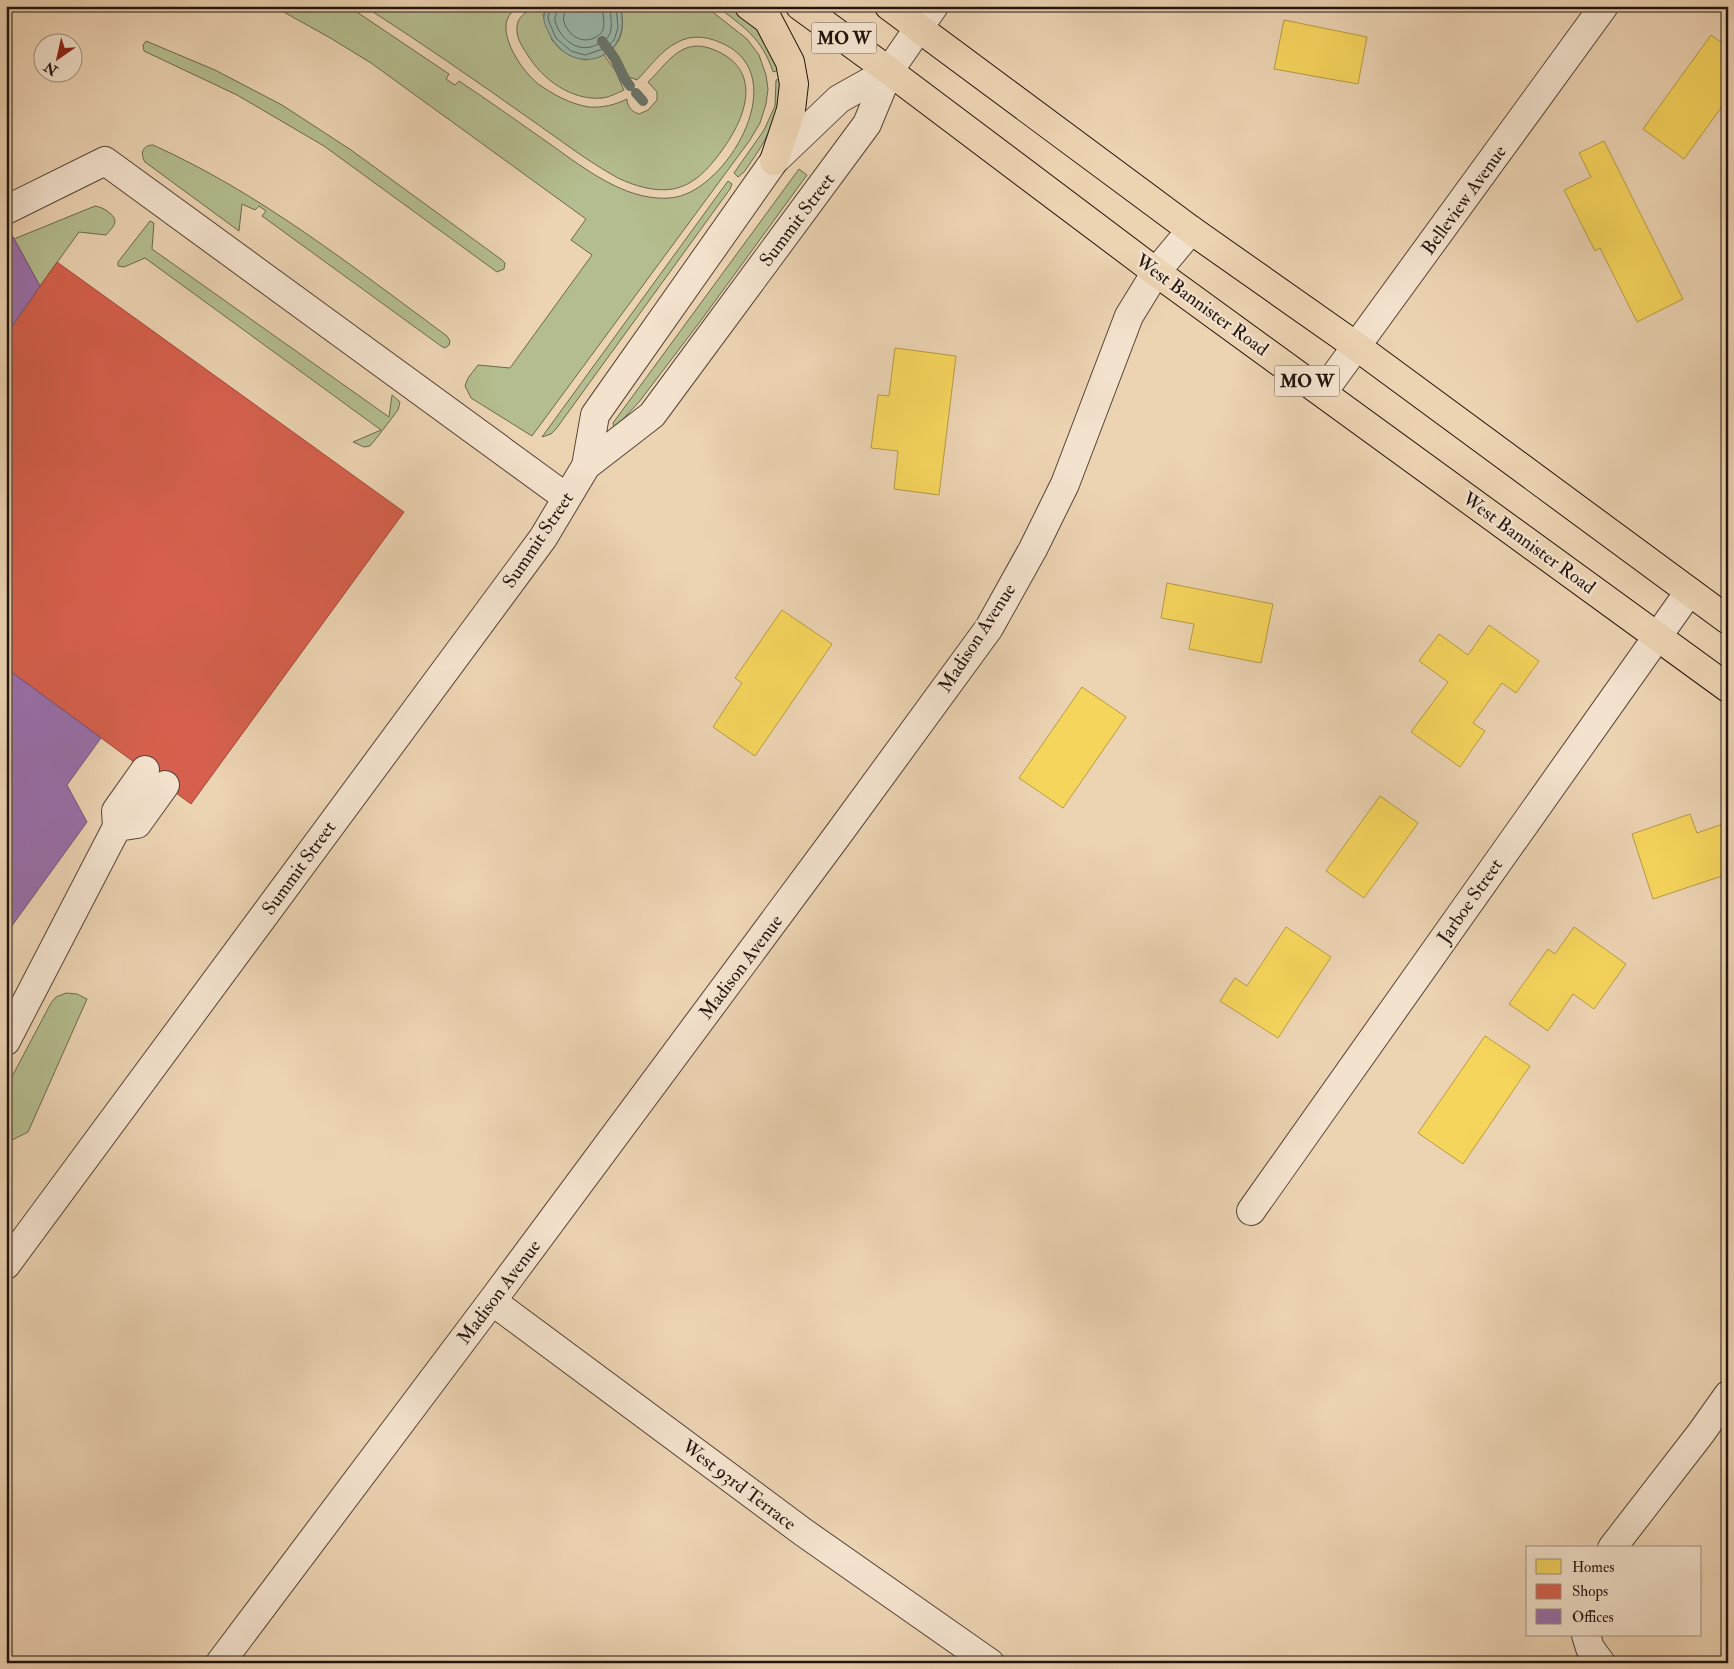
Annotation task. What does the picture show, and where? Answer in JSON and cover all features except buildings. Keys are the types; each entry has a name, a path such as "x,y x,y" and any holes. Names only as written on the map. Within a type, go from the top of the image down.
{"main road":[{"path":"750,6 768,20 790,62 794,84 791,110 774,161"},
{"name":"West Bannister Road","path":"800,6 889,70 1156,272 1728,688"},
{"name":"MO W","path":"889,6 926,17 1191,230 1356,346 1728,620"}],"street":[{"name":"Belleview Avenue","path":"1323,392 1604,6"},
{"path":"889,70 926,17"},
{"name":"Summit Street","path":"6,1265 543,538 586,466 595,415 774,161 839,100 889,70"},
{"name":"Summit Street","path":"586,466 652,415 867,124 889,70"},
{"path":"6,210 105,161 567,498"},
{"name":"Madison Avenue","path":"220,1663 492,1302 838,836 989,628 1033,549 1065,484 1129,316 1156,272 1191,230"},
{"name":"Jarboe Street","path":"1251,1211 1689,592"},
{"path":"6,1041 117,827 116,811 155,778"},
{"name":"West 93rd Terrace","path":"492,1302 803,1532 990,1663"},
{"path":"1614,1546 1702,1433 1728,1395"},
{"path":"1586,1636 1590,1648 1601,1663"}],"green space":[{"path":"273,6 348,6 449,74 446,79 455,85 459,81 592,173 634,194 649,197 668,198 686,194 705,183 723,165 738,144 749,121 754,97 751,75 740,56 719,42 709,38 698,37 688,38 672,45 637,80 629,77 613,48 617,44 622,29 620,6 705,6 747,39 759,55 766,75 768,89 766,104 760,123 750,140 532,436 471,398 465,386 468,378 478,365 510,368 592,255 571,240 586,219 371,63"},
{"path":"364,6 517,6 506,23 508,41 516,57 526,72 537,83 575,104 599,107 608,106 627,99 630,108 634,112 639,114 648,110 657,100 657,92 648,82 679,52 688,47 696,46 717,51 732,60 741,72 746,98 736,127 729,140 720,153 694,180 681,187 666,190 638,186 618,178 573,150 447,61"},
{"path":"534,6 541,6 545,12 543,15 552,40 560,49 569,55 585,60 603,54 615,70 624,90 603,98 591,98 569,92 549,80 533,63 519,39 517,31 519,20"},
{"path":"716,6 728,6 752,24 764,38 779,70 773,72 757,41 743,27"},
{"path":"146,41 215,70 282,105 351,150 502,260 505,263 504,269 497,272 324,146 237,95 144,51 143,45"},
{"path":"781,79 781,92 776,117 765,140 744,172 738,177 734,173 764,130 775,106 776,80"},
{"path":"149,145 153,145 231,185 305,233 447,336 450,341 449,345 445,348 441,346 262,216 266,211 259,206 255,210 242,204 239,231 145,162 143,150"},
{"path":"799,169 807,175 639,402 614,427 613,423"},
{"path":"728,181 732,184 730,189 556,429 551,434 542,437"},
{"path":"95,206 104,209 114,217 115,223 112,228 106,235 79,232 40,286 14,239"},
{"path":"150,221 154,223 152,249 389,417 392,395 400,402 398,410 370,446 364,447 353,442 381,430 145,258 124,267 118,266 118,262"},
{"path":"66,993 77,994 87,999 28,1132 6,1143 6,1088 51,1003 56,997"}],"water":[{"path":"548,6 620,6 622,25 618,40 610,51 598,58 584,59 571,56 558,46 546,28 544,15"}],"waterway":[{"path":"602,41 615,59 630,86"},
{"path":"636,93 643,101"}]}
